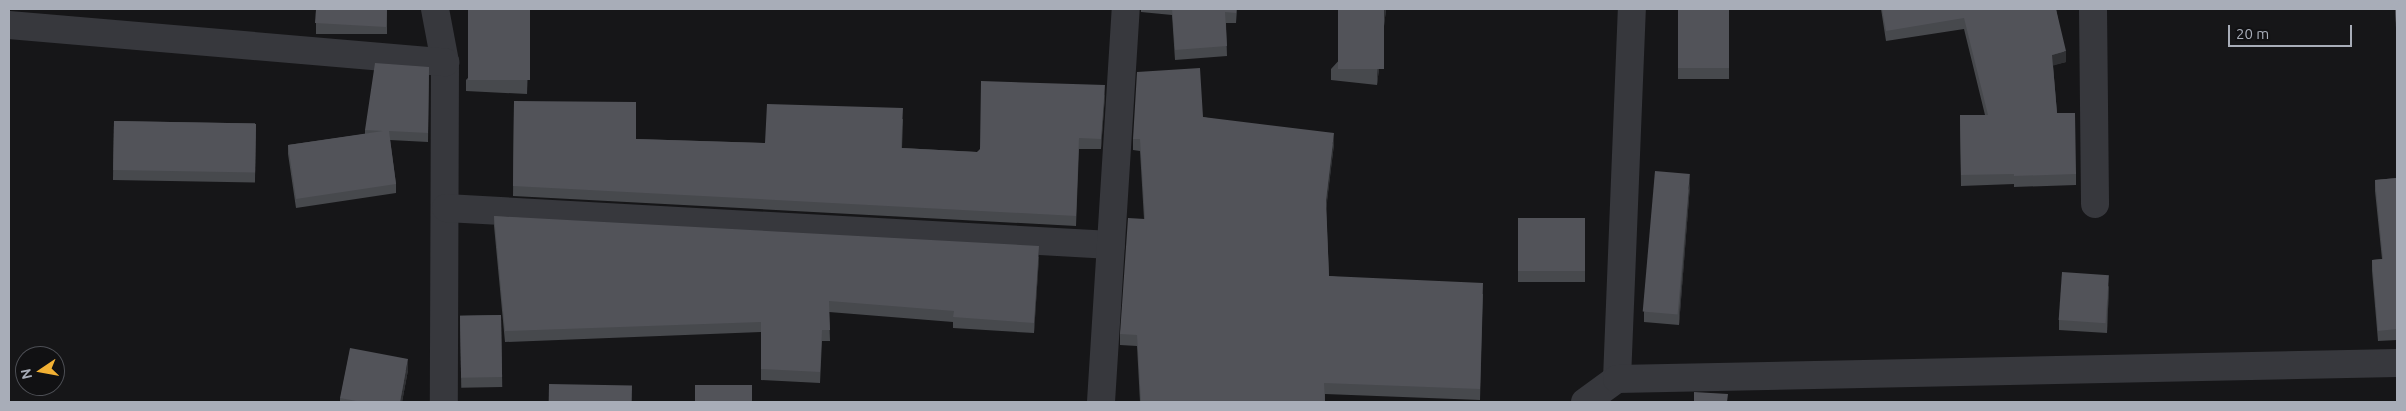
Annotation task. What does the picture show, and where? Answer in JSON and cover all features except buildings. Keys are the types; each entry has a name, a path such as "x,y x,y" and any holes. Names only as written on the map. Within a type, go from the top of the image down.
{"street":[{"path":"435,9 446,62 444,402"},
{"path":"1101,402 1126,9"},
{"path":"1617,379 1632,9"},
{"path":"2093,9 2094,204"},
{"path":"9,25 446,62"},
{"path":"446,208 1111,245"},
{"path":"1585,402 1617,379 2397,363"}]}
